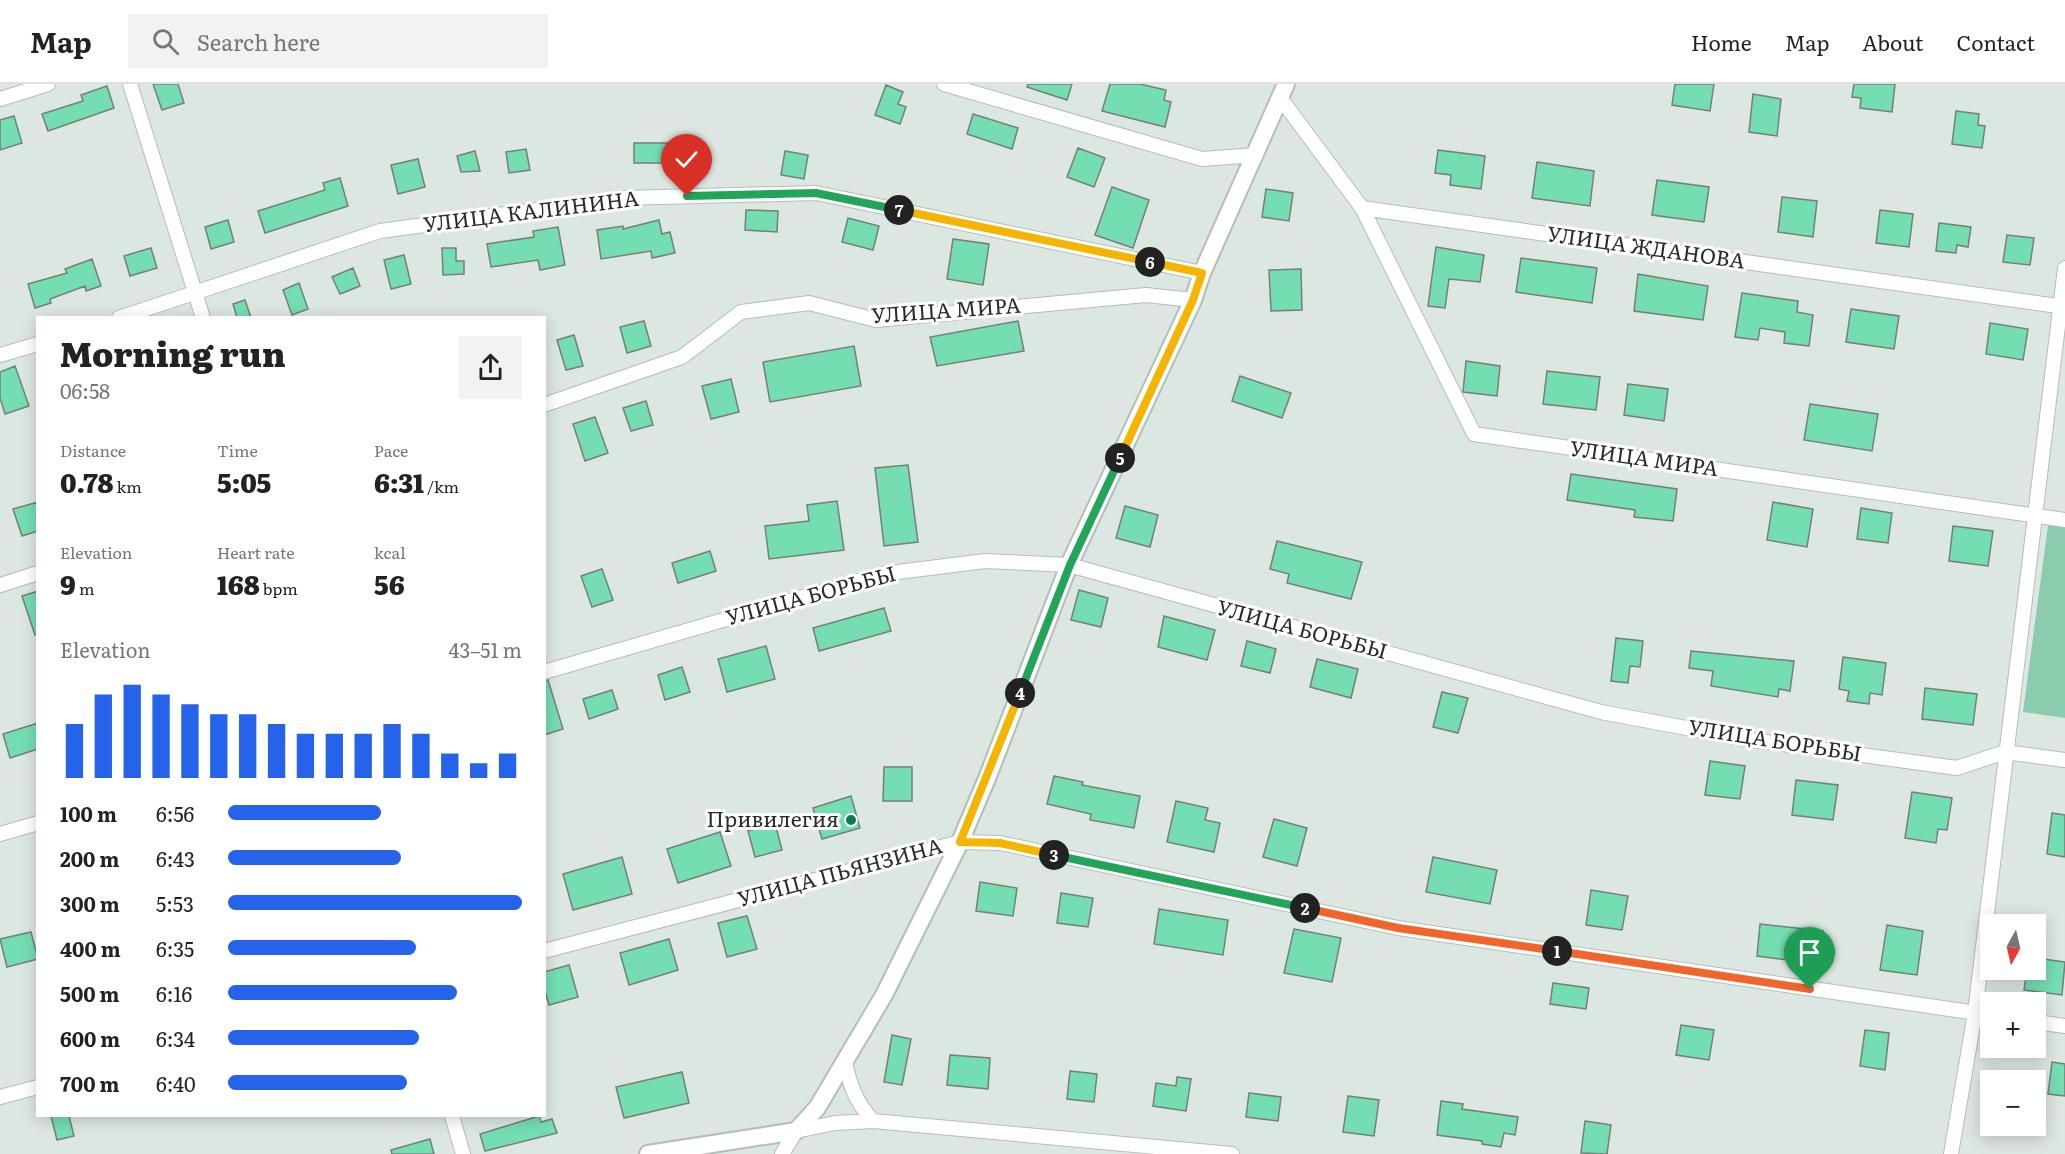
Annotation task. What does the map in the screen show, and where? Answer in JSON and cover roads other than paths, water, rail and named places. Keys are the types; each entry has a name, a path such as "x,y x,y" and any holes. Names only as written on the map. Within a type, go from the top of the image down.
{"street":[{"path":"0,99 48,84"},
{"path":"130,84 202,316"},
{"path":"944,84 1203,159 1256,155"},
{"path":"782,1154 796,1131 818,1108 884,995 960,842 1070,565 1193,300 1202,273 1284,92"},
{"path":"1284,92 1362,208"},
{"name":"УЛИЦА КАЛИНИНА","path":"125,316 380,231 623,198 816,193 1202,273"},
{"name":"УЛИЦА ЖДАНОВА","path":"1362,208 2063,306"},
{"name":"УЛИЦА МИРА","path":"1362,208 1474,434 2065,520"},
{"path":"1951,1154 1975,1013 2034,516 2063,306 2065,268"},
{"name":"УЛИЦА МИРА","path":"546,404 682,357 741,312 809,303 876,320 1146,295 1193,300"},
{"path":"0,355 36,345"},
{"name":"УЛИЦА БОРЬБЫ","path":"546,671 882,574 985,561 1070,565 1601,712 1745,739 1956,768 2005,752 2065,760"},
{"path":"0,585 36,574"},
{"path":"0,834 36,824"},
{"name":"УЛИЦА ПЬЯНЗИНА","path":"546,950 960,842 1000,843 1398,928 1980,1014"},
{"path":"2046,1023 2065,1026"},
{"path":"845,1062 857,1102 873,1121"},
{"path":"0,1097 36,1088"},
{"path":"452,1117 463,1154"},
{"path":"648,1154 836,1123 873,1121 1232,1154"}],"place":[{"name":"Привилегия","path":"851,820"}]}
